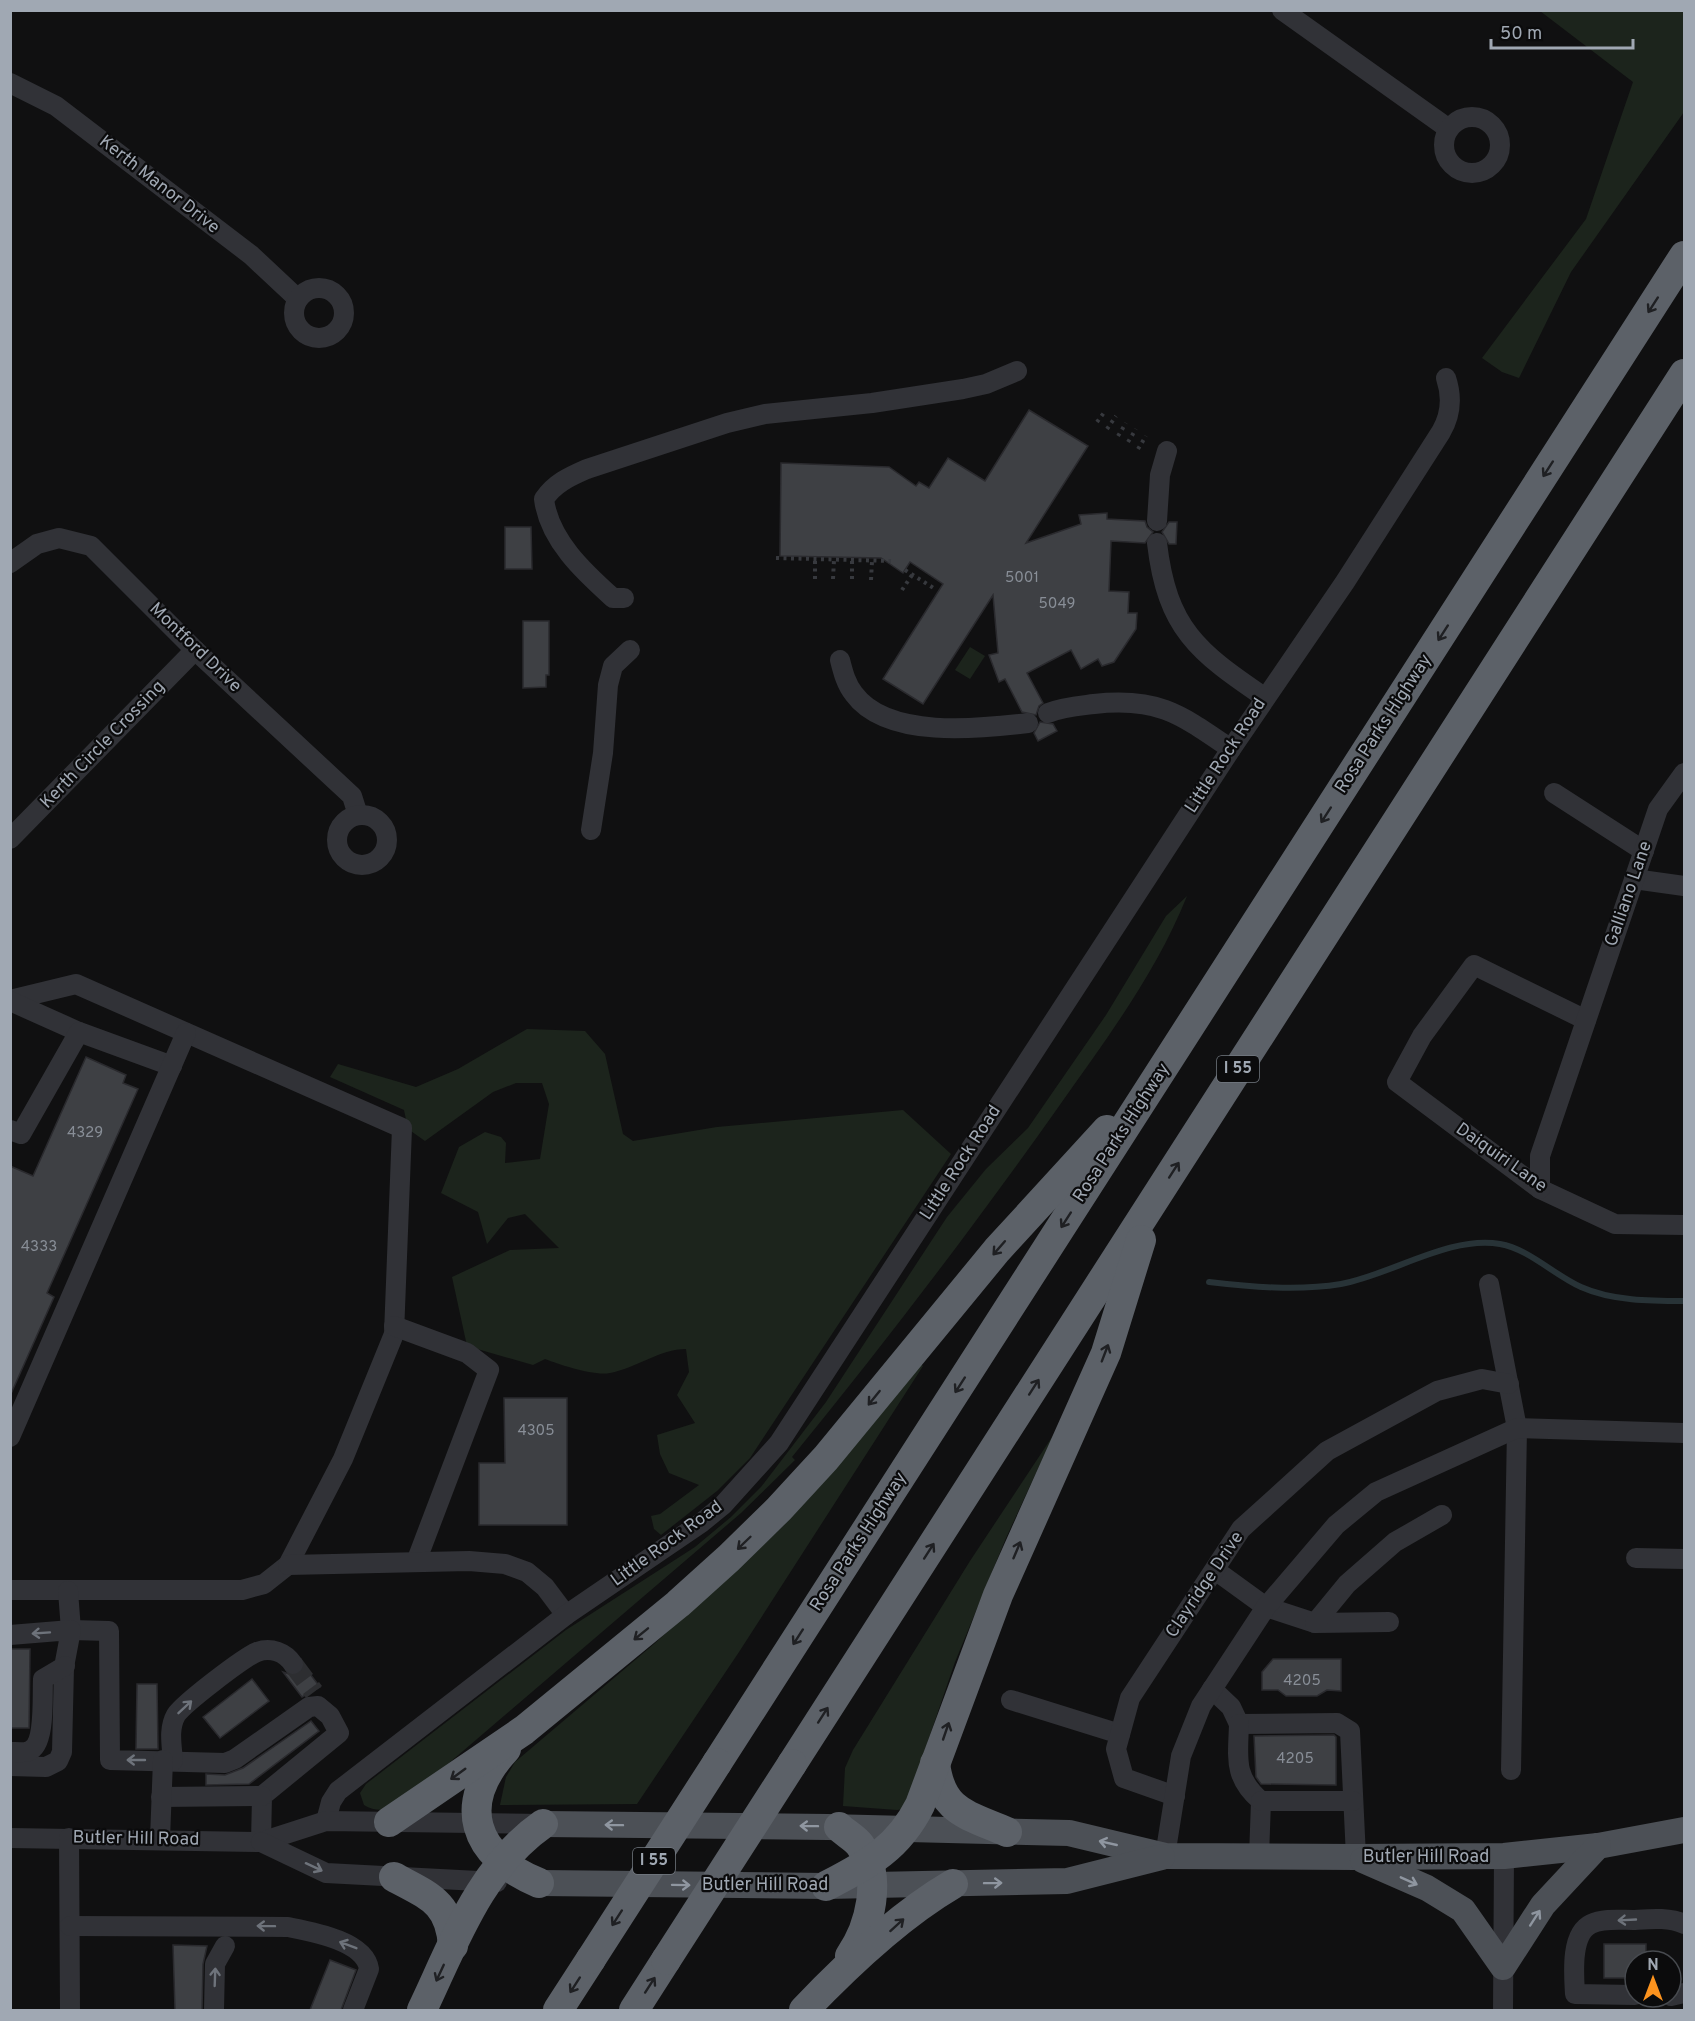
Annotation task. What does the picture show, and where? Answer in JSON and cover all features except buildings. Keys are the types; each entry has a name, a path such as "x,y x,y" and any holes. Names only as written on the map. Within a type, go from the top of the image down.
{"highway":[{"name":"Rosa Parks Highway","path":"558,2010 1684,256"},
{"name":"I 55","path":"634,2010 1684,374"},
{"path":"389,1822 524,1730 678,1604 779,1509 826,1458 997,1250 1165,1065"},
{"path":"826,1886 869,1874 908,1829 920,1804 998,1594 1106,1353 1153,1203"},
{"path":"493,1872 477,1823 482,1782 498,1758 524,1730"},
{"path":"935,1763 943,1796 955,1808 1007,1832"},
{"path":"422,2010 493,1872 520,1840 543,1824"},
{"path":"836,1976 868,1925 869,1874 860,1845 839,1827"},
{"path":"493,1872 516,1874 539,1883"},
{"path":"394,1877 433,1899 446,1912 452,1926 453,1946"},
{"path":"804,2010 836,1976 926,1900 953,1884"}],"main road":[{"name":"Butler Hill Road","path":"543,1824 839,1827 1069,1833 1165,1856 1259,1857 1504,1856 1598,1846 1684,1830"},
{"path":"1356,1857 1427,1888 1463,1910 1503,1967 1543,1905 1598,1846"},
{"name":"Butler Hill Road","path":"869,1874 953,1884 1067,1881 1165,1856"},
{"name":"Butler Hill Road","path":"539,1883 826,1886"}],"street":[{"path":"1282,10 1449,129"},
{"name":"Kerth Manor Drive","path":"10,83 56,106 251,255 298,300"},
{"path":"624,598 613,598 583,570 549,523 544,499 552,487 602,464 751,417 963,389 986,384 1017,371"},
{"name":"Little Rock Road","path":"326,1821 331,1802 338,1791 566,1615 672,1544 723,1505 779,1443 1231,748 1345,582 1446,423 1450,400 1446,378"},
{"path":"1157,521 1160,475 1167,451"},
{"name":"Montford Drive","path":"10,563 37,544 59,538 91,546 195,650 352,796 358,815"},
{"path":"1157,543 1170,596 1189,636 1211,660 1264,698"},
{"name":"Kerth Circle Crossing","path":"10,839 195,650"},
{"path":"591,830 603,753 608,685 613,666 630,650"},
{"path":"840,660 847,684 862,704 900,722 931,727 1029,723"},
{"path":"1048,713 1064,708 1113,702 1152,704 1181,716 1231,748"},
{"name":"Galliano Lane","path":"1540,1189 1540,1156 1658,809 1684,773"},
{"path":"1554,793 1644,851"},
{"path":"1634,879 1684,886"},
{"name":"Daiquiri Lane","path":"1586,1020 1474,965 1422,1036 1396,1082 1540,1189 1615,1224 1684,1225"},
{"path":"10,1000 76,984 402,1128 394,1334 344,1459 288,1565 264,1584 242,1590 10,1590"},
{"path":"10,1000 79,1032 172,1066"},
{"path":"10,1130 21,1134 79,1032"},
{"path":"10,1437 186,1033"},
{"path":"1489,1284 1517,1428 1511,1770"},
{"path":"394,1326 467,1353 489,1370 416,1562"},
{"name":"Clayridge Drive","path":"1175,1796 1124,1778 1116,1749 1130,1698 1241,1529 1327,1451 1437,1391 1482,1380 1509,1384"},
{"path":"1165,1856 1181,1756 1201,1706 1266,1607 1336,1525 1376,1492 1517,1428 1684,1433"},
{"path":"1315,1623 1347,1584 1395,1542 1442,1515"},
{"path":"1636,1558 1684,1559"},
{"path":"288,1565 469,1561 505,1564 527,1572 545,1587 566,1615"},
{"path":"1215,1570 1266,1607 1315,1623 1389,1622"},
{"path":"10,1766 46,1767 58,1761 62,1752 58,1670 71,1630 68,1591"},
{"path":"10,1635 71,1630 108,1631 110,1760 225,1763 235,1760 309,1707 316,1699 330,1716 339,1733 262,1796 161,1797"},
{"path":"160,1839 161,1797 172,1726 185,1706 258,1652 278,1651 288,1656 293,1664"},
{"path":"20,1752 36,1746 41,1737 43,1679 58,1670"},
{"path":"1212,1689 1231,1707 1239,1724 1238,1770 1247,1789 1262,1801 1353,1801"},
{"path":"1011,1700 1120,1734"},
{"path":"1239,1724 1337,1723 1350,1731 1356,1857"},
{"path":"261,1842 262,1796"},
{"path":"1259,1857 1262,1801"},
{"name":"Butler Hill Road","path":"10,1838 261,1842 326,1821 543,1824"},
{"path":"10,1828 37,1838"},
{"path":"69,1838 70,2010"},
{"name":"Butler Hill Road","path":"261,1842 326,1873 394,1877 493,1872"},
{"path":"1503,2010 1504,1856"},
{"path":"1623,1996 1575,2002 1576,1949 1582,1933 1590,1924 1659,1919 1684,1924"},
{"path":"70,1926 225,1936 288,1927 357,1948 364,1954 369,1969 353,2010"},
{"path":"214,2010 215,1964 225,1936"}],"path":[{"path":"1097,422 1106,410"},
{"path":"1107,429 1116,416"},
{"path":"1118,436 1126,423"},
{"path":"1128,442 1136,429"},
{"path":"1138,449 1146,436"},
{"path":"776,558 891,561"},
{"path":"815,559 815,579"},
{"path":"833,579 834,560"},
{"path":"852,560 852,579"},
{"path":"871,580 872,561"},
{"path":"905,570 934,589"},
{"path":"902,590 912,575"}],"shaded area":[{"path":"1540,11 1684,11 1684,112 1571,272 1519,378 1502,372 1482,358 1586,219 1633,82"},
{"path":"970,647 985,656 970,679 955,670"},
{"path":"1187,896 1145,980 1093,1058 960,1242 792,1457 795,1460 741,1513 414,1793 390,1808 378,1810 364,1805 360,1793 366,1784 566,1630 695,1547 731,1517 761,1487 826,1402 947,1217 986,1169 1028,1128 1106,1015 1166,916"},
{"path":"527,1029 585,1031 605,1054 623,1134 633,1141 717,1127 903,1110 951,1154 750,1458 717,1491 661,1535 654,1529 651,1516 660,1514 699,1485 669,1473 660,1454 657,1435 695,1423 677,1395 689,1372 686,1349 667,1352 620,1371 603,1374 545,1359 533,1365 467,1346 452,1277 510,1250 559,1248 525,1214 508,1218 487,1244 478,1212 441,1193 459,1147 485,1132 501,1137 506,1143 505,1163 540,1159 549,1104 542,1083 516,1083 493,1092 425,1141 408,1129 404,1110 330,1077 338,1064 416,1087 458,1069"},
{"path":"918,1362 923,1366 739,1652 637,1804 500,1805 506,1777 515,1762 654,1644 782,1527"},
{"path":"1054,1434 1006,1538 955,1662 904,1809 843,1806 845,1768 853,1750 970,1561"}],"waterway":[{"path":"1209,1282 1292,1288 1341,1284 1380,1273 1441,1250 1481,1243 1500,1244 1521,1251 1571,1282 1593,1292 1632,1299 1684,1301"}],"tunnel":[{"path":"293,1664 314,1692"}]}
